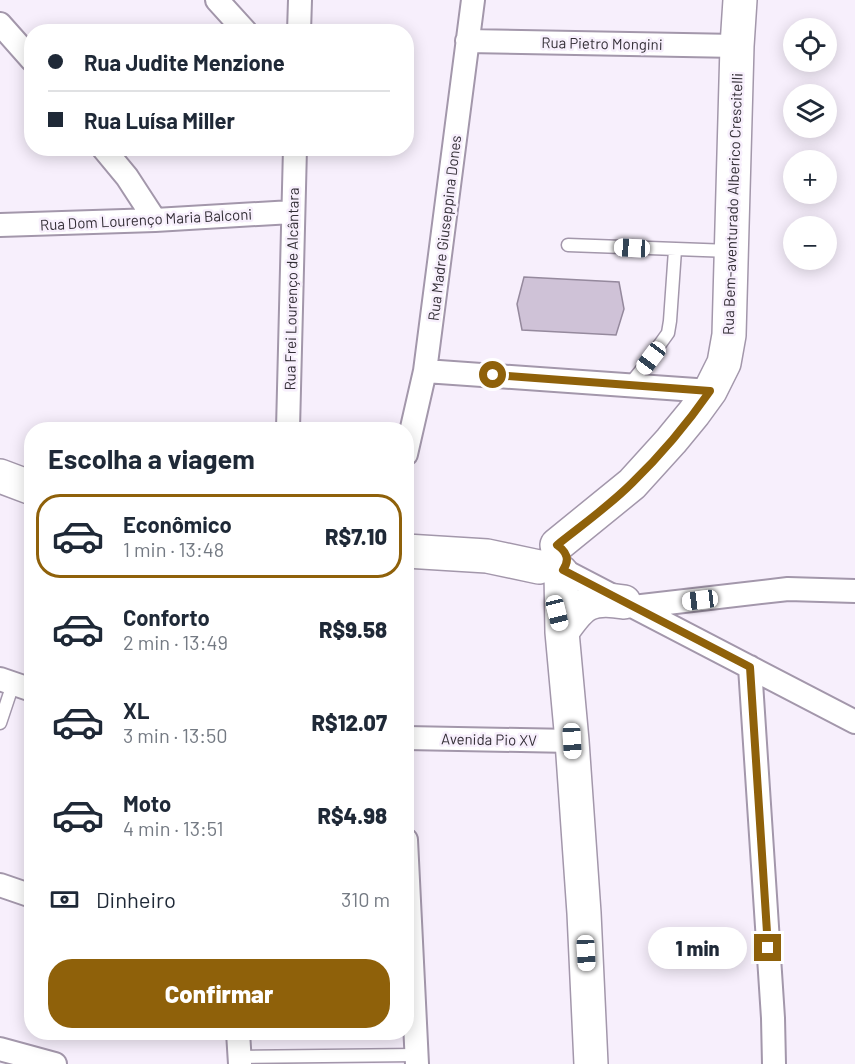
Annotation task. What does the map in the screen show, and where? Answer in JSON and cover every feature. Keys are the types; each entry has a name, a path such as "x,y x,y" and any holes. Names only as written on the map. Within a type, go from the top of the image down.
{"street":[{"path":"217,0 239,24"},
{"path":"299,24 300,0"},
{"name":"Rua Madre Giuseppina Dones","path":"413,422 425,371 473,0"},
{"name":"Rua Bem-aventurado Alberico Crescitelli","path":"555,562 604,507 632,484 671,441 710,391 724,363 729,335 740,0"},
{"path":"0,24 24,51"},
{"name":"Rua Pietro Mongini","path":"467,41 737,46"},
{"path":"110,156 127,177 155,220"},
{"name":"Rua Frei Lourenço de Alcântara","path":"288,422 295,156"},
{"name":"Rua Dom Lourenço Maria Balconi","path":"0,225 155,220 292,212"},
{"path":"425,371 710,391"},
{"path":"0,476 24,485"},
{"path":"414,551 555,562 622,601 855,722"},
{"path":"555,562 572,741 584,913 591,1064"},
{"path":"562,632 585,604 599,600 622,601 788,589 855,591"},
{"path":"750,667 774,1064"},
{"name":"Avenida Pio XV","path":"414,738 572,741"},
{"path":"0,885 24,893"},
{"path":"414,1015 416,1059"},
{"path":"239,1040 240,1060"},
{"path":"0,1049 25,1060 55,1064"}],"lane":[{"path":"568,245 731,251"},
{"path":"630,384 668,333 675,250"},
{"path":"0,723 15,684"},
{"path":"240,1060 416,1059"}],"building":[{"path":"524,277 619,282 624,309 616,335 522,330 517,304"}],"route":[{"path":"493,375 710,391 671,441 632,484 557,545 566,554 567,561 563,570 750,667 768,948"}]}
